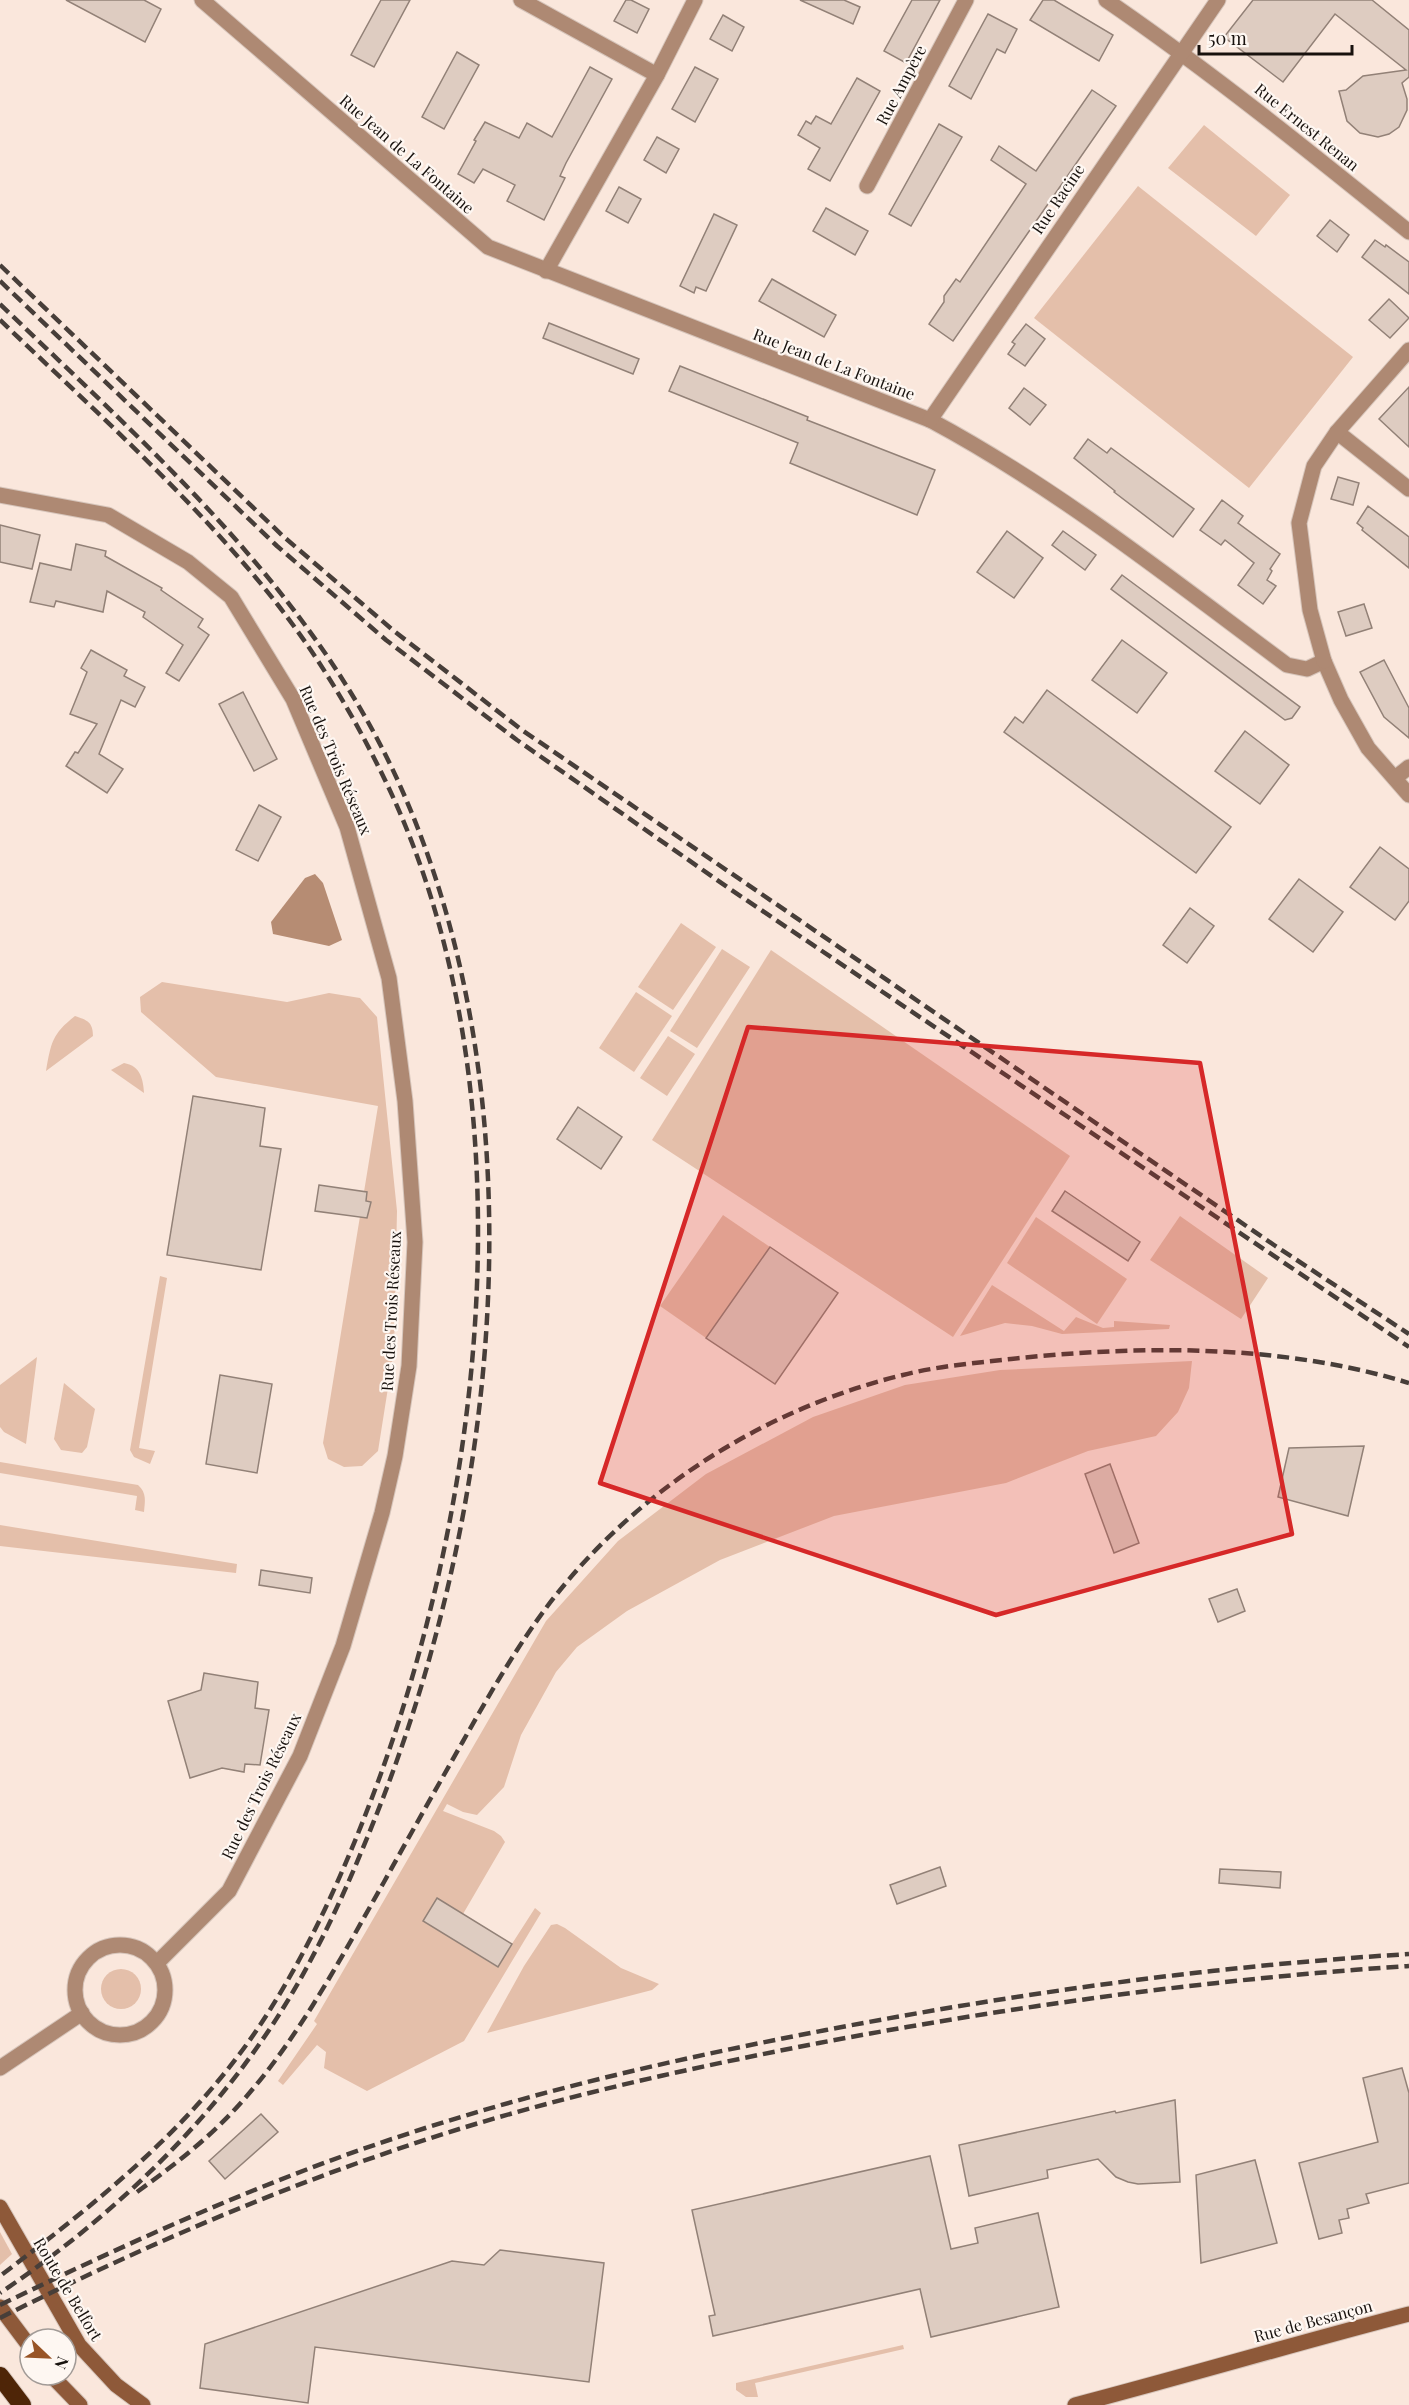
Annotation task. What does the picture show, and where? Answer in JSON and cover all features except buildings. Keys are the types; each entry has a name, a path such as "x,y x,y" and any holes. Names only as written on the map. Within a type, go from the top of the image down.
{"highway":[{"path":"0,2376 22,2405"}],"main road":[{"name":"Route de Belfort","path":"0,2207 79,2345 116,2385 143,2405"},
{"path":"0,2307 18,2331"},
{"name":"Rue de Besançon","path":"1075,2405 1409,2314"},
{"path":"63,2387 80,2405"}],"street":[{"name":"Rue Jean de La Fontaine","path":"202,0 488,247 930,420 987,450 1068,505 1287,665 1307,669 1324,661"},
{"path":"522,0 657,75"},
{"path":"546,271 657,75 695,0"},
{"name":"Rue Ampère","path":"867,186 966,0"},
{"name":"Rue Ernest Renan","path":"1106,0 1181,51 1409,232"},
{"name":"Rue Racine","path":"930,420 1218,0"},
{"path":"1409,350 1337,432 1314,466 1299,523 1310,610 1324,661 1341,699 1368,747 1409,795"},
{"path":"1337,432 1409,489"},
{"name":"Rue des Trois Réseaux","path":"0,495 108,515 188,561 231,597 293,699 347,827 389,978 405,1101 415,1242 409,1366 395,1456 382,1513 343,1646 300,1756 229,1891 157,1963"},
{"path":"1395,777 1409,766"},
{"path":"113,1945 126,1945 143,1951 157,1963 165,1986 164,1998 160,2010 144,2028 121,2035 108,2033 97,2029 82,2013 76,2000 75,1987 83,1964 91,1955 113,1945"},
{"path":"0,2068 82,2013"}],"highlighted area":[{"path":"748,1027 1200,1063 1292,1534 996,1615 600,1483"}],"shaded area":[{"path":"1204,125 1290,195 1256,236 1168,168"},
{"path":"1138,186 1353,357 1249,488 1034,318"},
{"path":"315,874 323,883 342,940 329,946 273,934 271,922 305,878"},
{"path":"681,923 716,947 673,1010 638,987"},
{"path":"722,949 750,967 697,1048 670,1031"},
{"path":"771,950 1070,1156 953,1337 652,1140"},
{"path":"162,982 287,1002 329,993 360,998 377,1017 397,1211 394,1350 378,1451 362,1466 344,1467 328,1459 323,1443 378,1106 216,1077 141,1012 140,997"},
{"path":"636,992 672,1016 634,1072 599,1048"},
{"path":"75,1016 88,1022 93,1036 46,1071 49,1053 57,1034"},
{"path":"668,1036 695,1054 667,1096 640,1078"},
{"path":"124,1063 134,1067 140,1074 144,1093 111,1070"},
{"path":"723,1215 770,1247 706,1338 660,1306"},
{"path":"1180,1216 1268,1278 1241,1319 1150,1260"},
{"path":"1036,1217 1127,1279 1097,1324 1007,1263"},
{"path":"160,1276 167,1278 139,1448 155,1451 150,1464 134,1457 130,1450"},
{"path":"992,1285 1064,1331 1076,1317 1103,1328 1114,1327 1114,1321 1170,1325 1169,1329 1062,1334 1032,1326 1005,1323 960,1336"},
{"path":"37,1357 26,1444 4,1432 0,1427 0,1385"},
{"path":"1192,1361 1189,1388 1178,1412 1156,1436 1088,1451 1006,1483 834,1516 720,1560 627,1611 577,1647 556,1672 521,1735 504,1787 477,1815 463,1812 447,1804 443,1811 494,1831 505,1842 463,1914 423,1921 497,1967 535,1908 541,1913 464,2041 367,2091 324,2068 326,2052 317,2045 283,2085 278,2081 317,2024 314,2021 546,1621 618,1541 706,1474 813,1417 905,1385 1000,1370"},
{"path":"64,1383 95,1409 87,1447 82,1453 61,1450 54,1439"},
{"path":"0,1462 138,1485 144,1494 144,1512 135,1510 137,1496 0,1473"},
{"path":"0,1525 237,1564 236,1573 0,1546"},
{"path":"557,1924 621,1968 659,1984 652,1990 487,2033 524,1966 551,1925"},
{"path":"121,1969 129,1970 135,1975 140,1981 140,1997 135,2003 129,2008 121,2009 113,2008 107,2003 102,1997 101,1989 102,1981 107,1975 113,1970"},
{"path":"0,2232 12,2254 0,2265"},
{"path":"903,2345 904,2349 755,2383 758,2397 746,2397 736,2390 736,2383"}],"railway":[{"path":"0,265 284,537 394,631 522,730 1274,1245 1409,1334"},
{"path":"0,281 277,546 386,640 517,740 730,889 1409,1347"},
{"path":"0,304 168,467 273,583 320,645 362,711 398,781 443,901 472,1027 487,1157 488,1289 478,1421 456,1551 424,1677 383,1798 328,1926 296,1987 258,2046 203,2116 140,2181 107,2211 0,2293"},
{"path":"0,320 144,458 247,567 308,646 374,757 431,896 460,1019 475,1147 477,1278 467,1408 447,1537 417,1661 379,1779 339,1878 309,1942 254,2034 199,2103 169,2135 104,2194 0,2276"},
{"path":"137,2192 215,2130 260,2081 280,2054 335,1969 492,1691 546,1608 581,1566 619,1527 660,1492 705,1461 751,1433 800,1409 851,1390 916,1372 984,1362 1111,1351 1212,1351 1312,1361 1361,1370 1409,1383"},
{"path":"0,2305 145,2237 292,2175 445,2122 607,2077 826,2030 971,2004 1189,1974 1409,1954"},
{"path":"0,2318 96,2271 242,2207 392,2151 550,2103 711,2065 966,2017 1187,1986 1409,1966"}]}
